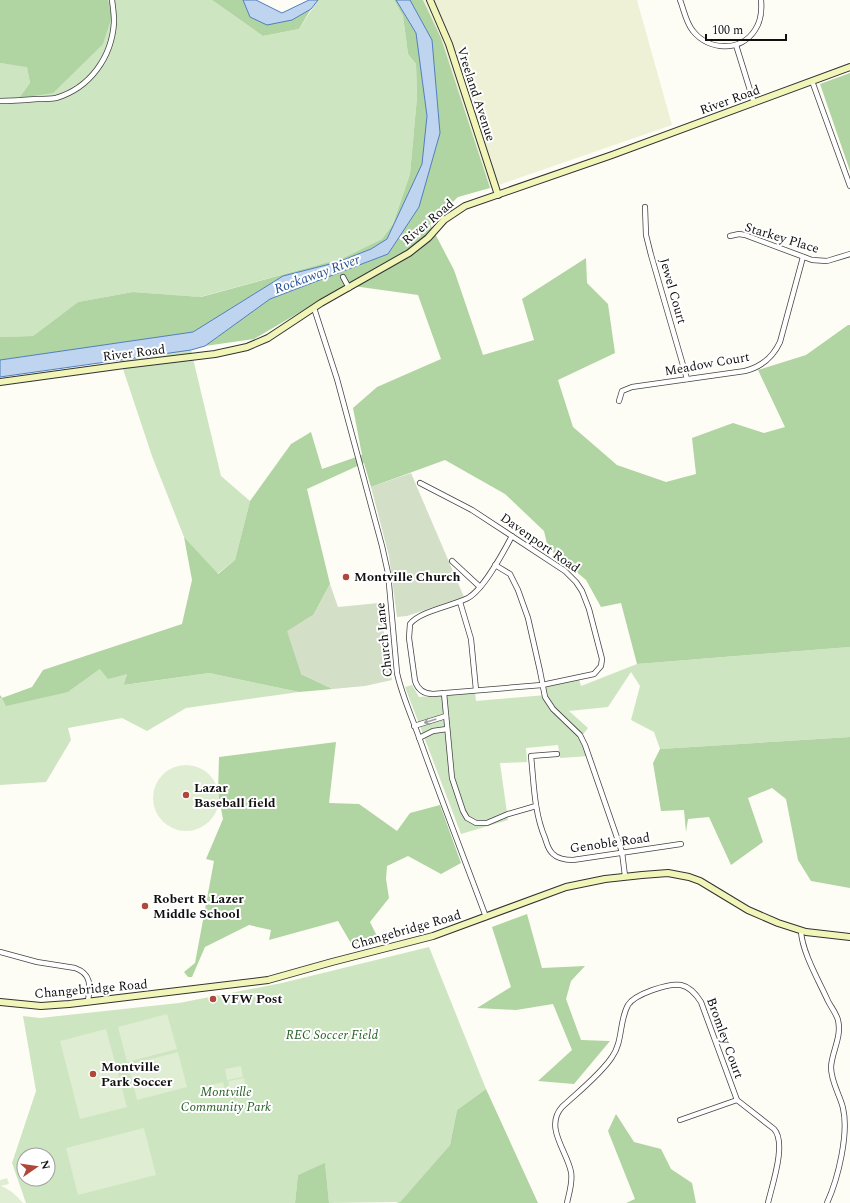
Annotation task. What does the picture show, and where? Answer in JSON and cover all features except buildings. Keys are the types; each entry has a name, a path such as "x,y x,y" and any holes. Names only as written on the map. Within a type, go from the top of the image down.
{"street":[{"path":"0,101 55,98 70,92 90,78 98,69 105,57 114,22 112,0"},
{"name":"Vreeland Avenue","path":"430,0 449,44 498,195"},
{"path":"680,0 688,24 697,36 713,45 727,47 736,45 747,39 757,28 760,17 761,0"},
{"path":"736,45 754,102"},
{"name":"River Road","path":"0,382 226,352 258,343 417,247 450,215 465,206 615,154 850,67"},
{"path":"812,81 850,186"},
{"name":"Jewel Court","path":"646,208 646,235 687,380"},
{"name":"Starkey Place","path":"730,236 739,234 745,235 812,260 827,261 850,254"},
{"name":"Meadow Court","path":"619,401 622,391 627,388 749,370 762,364 775,352 780,342 802,257"},
{"path":"343,278 349,288"},
{"name":"Church Lane","path":"314,308 337,379 382,546 388,573 397,673 401,689 434,781 458,839 486,917"},
{"name":"Davenport Road","path":"420,483 472,510 565,571 576,582 582,591 589,610 601,653 602,662 599,669 594,674 542,685 428,694 422,692 416,685 415,681 409,638 410,624 418,617 460,602"},
{"path":"476,690 471,639 460,602 475,594 495,565 512,536"},
{"path":"452,561 480,587"},
{"path":"495,565 510,574 518,590 528,618 542,685 548,703 582,738 622,852 625,876"},
{"path":"444,693 452,778 463,811 467,818 476,823 487,823 508,814 536,806"},
{"path":"414,726 446,716"},
{"path":"419,738 434,731 447,729"},
{"name":"Genoble Road","path":"558,754 531,756 539,824 548,848 552,854 559,858 573,860 681,844"},
{"name":"Changebridge Road","path":"0,1002 40,1006 88,1002 268,980 433,936 566,887 584,882 625,876 668,873 689,877 700,881 748,910 778,923 806,932 850,937"},
{"path":"801,931 801,940 836,1015 840,1030 833,1060 832,1075 843,1106 845,1121 840,1165 828,1203"},
{"path":"0,952 23,959 82,970 87,976 89,982 88,1002"},
{"name":"Bromley Court","path":"567,1203 572,1175 557,1134 555,1123 556,1116 562,1107 611,1059 618,1046 627,1009 636,998 642,994 675,985 686,987 695,993 701,1002 737,1100 774,1129 779,1135 780,1150 768,1203"},
{"path":"680,1120 737,1100"}],"green space":[{"path":"0,0 108,0 112,16 103,44 53,93 19,98 30,83 27,67 0,63"},
{"path":"108,0 212,0 263,36 299,29 318,0 394,0 403,16 408,54 416,64 417,97 410,174 393,224 382,239 343,258 200,297 133,292 78,302 33,336 0,337 0,63 27,66 30,83 19,98 112,16"},
{"path":"212,0 243,0 250,17 292,20 311,9 299,29 263,36"},
{"path":"394,0 396,0 416,33 427,116 422,164 387,239 371,249 338,262 283,276 193,332 0,360 0,337 33,336 78,302 133,292 201,297 343,258 382,239 393,224 410,174 417,97 416,64 408,54 403,16"},
{"path":"410,0 423,0 441,38 490,188 458,197 430,224 454,270 483,355 534,340 522,299 586,258 587,283 608,304 615,353 558,380 573,427 617,465 666,482 696,474 692,438 733,423 764,433 785,427 758,370 806,355 850,325 850,647 637,664 621,603 601,607 586,580 548,548 544,531 505,494 445,460 371,487 364,463 307,489 330,584 314,614 301,674 333,689 299,692 209,673 124,685 127,674 108,679 100,669 68,692 6,706 2,698 32,687 43,670 182,624 192,580 184,537 218,574 235,560 250,501 291,444 311,432 322,469 362,455 353,408 377,387 441,359 418,295 346,285 254,339 205,346 270,299 388,254 419,207 440,132 432,40"},
{"path":"423,0 637,0 672,125 490,188 441,38"},
{"path":"850,73 850,171 820,84"},
{"path":"191,350 221,476 250,501 235,560 217,574 184,537 152,456 120,360"},
{"path":"411,473 464,597 407,616 397,617 389,556 371,487"},
{"path":"330,584 338,607 379,603 392,680 365,686 333,689 301,674 287,631 314,614"},
{"path":"850,647 850,737 660,749 654,732 631,720 640,686 631,672 608,707 569,711 588,728 581,737 590,756 560,758 558,745 526,748 527,762 500,763 508,820 461,834 405,687 412,685 419,697 475,692 476,701 546,695 545,684 579,679 581,686 637,664"},
{"path":"100,669 127,674 125,685 209,673 299,692 186,708 147,731 122,718 68,728 71,740 46,782 0,785 0,698 68,692"},
{"path":"850,737 850,888 811,881 798,860 786,799 772,788 748,798 763,842 731,865 709,817 688,819 686,832 684,810 661,811 653,763 660,749"},
{"path":"336,742 329,803 359,804 397,831 410,813 440,805 461,863 441,874 408,856 387,866 386,879 389,898 370,922 378,938 352,945 338,921 269,940 271,930 249,925 205,947 192,977 188,977 184,972 195,963 214,861 206,859 223,819 218,793 219,757"},
{"name":"Lazar Baseball field","path":"186,765 198,768 209,775 216,786 219,798 216,810 209,821 198,828 186,831 174,828 163,821 156,810 153,798 156,786 163,775 174,768"},
{"path":"527,914 542,968 585,966 571,981 566,999 581,1040 610,1041 574,1084 538,1081 572,1050 553,1004 516,1010 477,1008 511,987 492,927"},
{"name":"Montville Community Park","path":"429,947 486,1089 457,1110 450,1145 400,1202 329,1203 325,1164 298,1175 295,1203 26,1203 20,1187 56,1187 56,1147 17,1147 36,1091 23,1016 40,1018 179,1003 282,983"},
{"name":"Montville Park Soccer","path":"167,1014 177,1049 127,1062 118,1027"},
{"name":"Montville Park Soccer","path":"106,1029 127,1107 80,1119 60,1041"},
{"name":"Montville Park Soccer","path":"178,1052 187,1087 137,1100 128,1065"},
{"path":"241,1066 243,1077 227,1080 225,1069"},
{"path":"244,1078 246,1089 230,1093 228,1081"},
{"path":"223,1082 226,1094 206,1099 203,1087"},
{"path":"486,1089 538,1203 396,1203 400,1202 450,1145 457,1110"},
{"path":"616,1114 634,1142 661,1149 671,1169 692,1183 696,1203 626,1203 635,1199 608,1131"},
{"path":"144,1128 156,1175 78,1195 66,1148"},
{"name":"Montville Community Park","path":"16,1151 16,1174 12,1163"},
{"path":"325,1163 329,1203 295,1203 298,1175"},
{"path":"7,1178 9,1184 1,1186 8,1189 23,1203 0,1203 0,1180"}],"water":[{"path":"243,0 256,0 282,13 309,0 318,0 311,9 292,20 267,25 250,17"},
{"name":"Rockaway River","path":"396,0 410,0 432,40 440,133 419,207 388,254 270,299 205,346 191,350 0,377 0,360 193,332 283,276 338,262 371,249 387,239 422,164 427,116 416,33"}],"place":[{"name":"Montville Church","path":"346,577"},
{"name":"Lazar Baseball field","path":"186,795"},
{"name":"Robert R Lazer Middle School","path":"145,906"},
{"name":"VFW Post","path":"213,999"},
{"name":"Montville Park Soccer","path":"93,1074"}],"park label":[{"name":"REC Soccer Field","path":"332,1035"}]}
